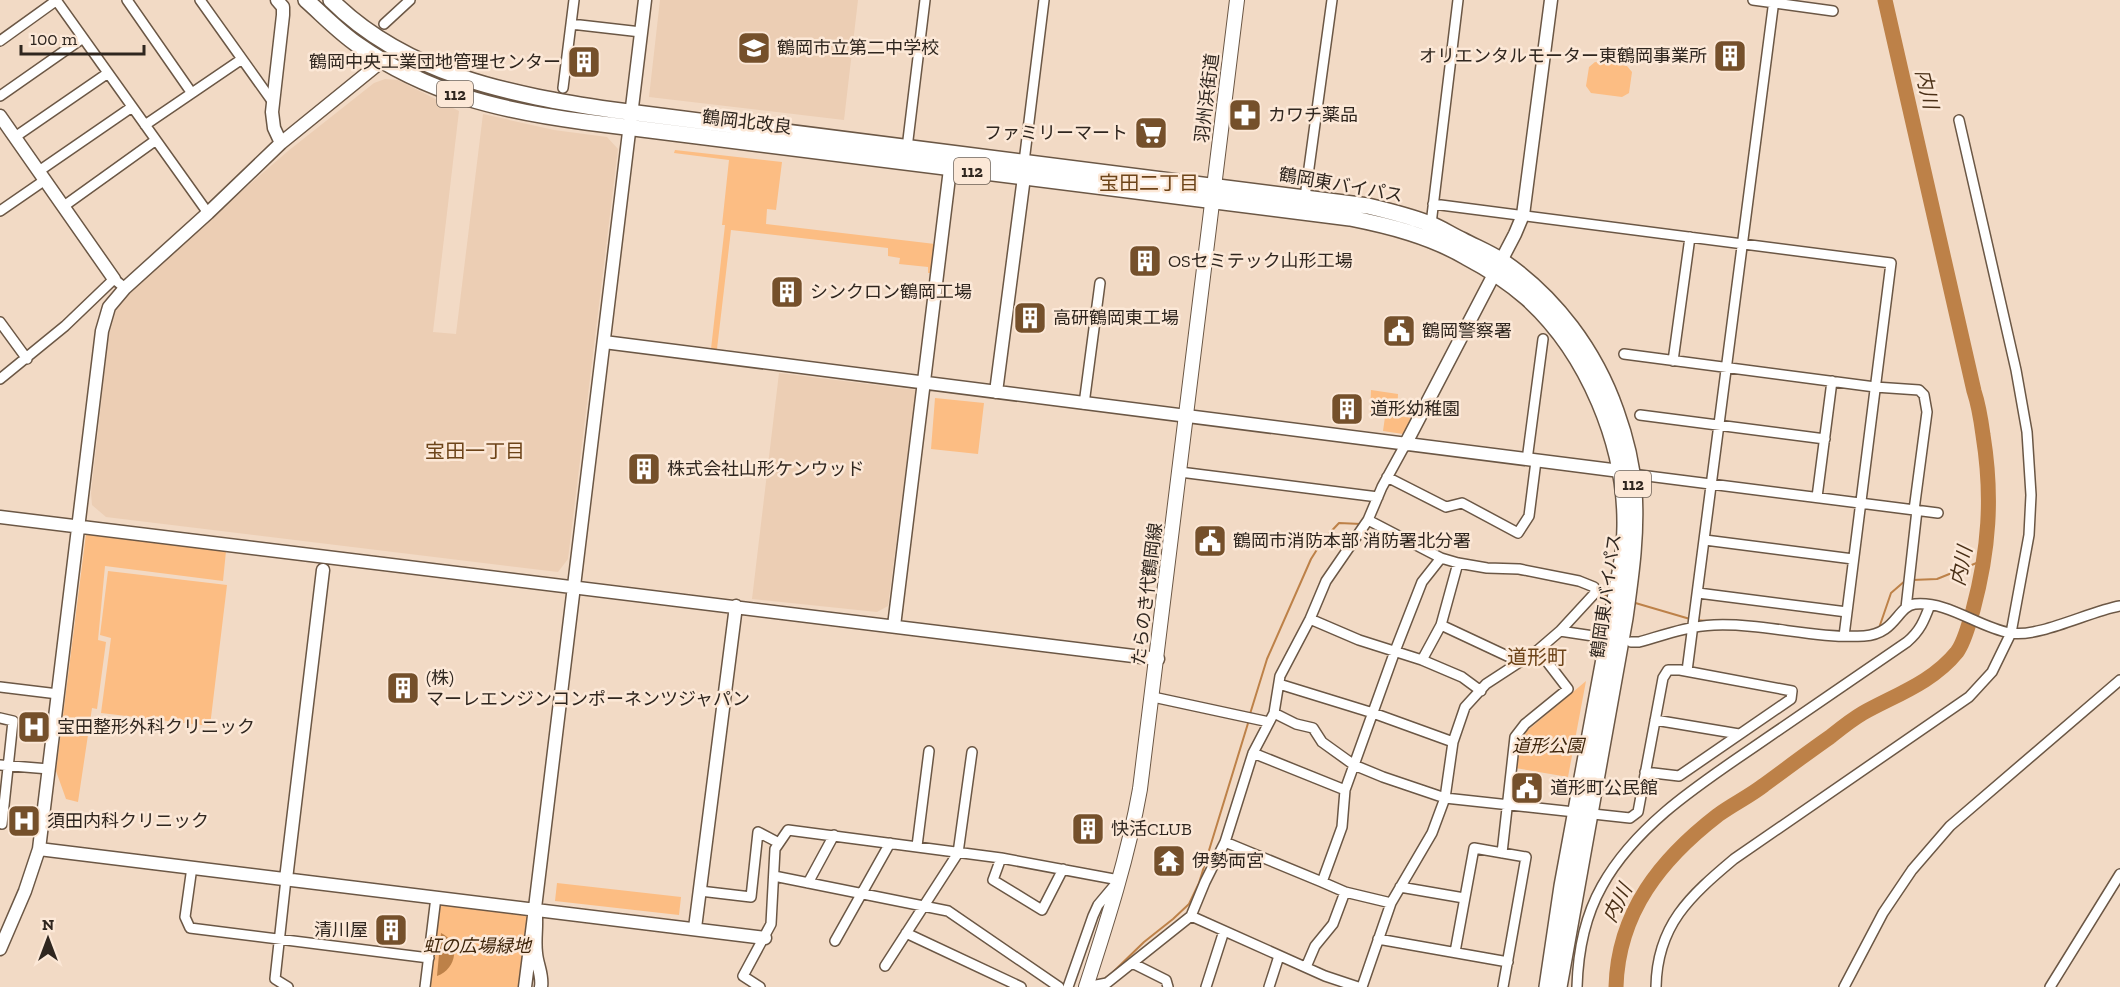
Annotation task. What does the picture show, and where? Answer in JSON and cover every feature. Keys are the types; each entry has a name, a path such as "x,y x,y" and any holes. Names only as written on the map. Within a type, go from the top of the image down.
{"highway":[{"name":"鶴岡北改良","path":"306,0 355,44 418,81 502,108 542,116 631,120 907,148 1024,162 1214,193"},
{"name":"鶴岡北改良","path":"331,0 393,48 464,79 631,120 950,169 1214,193"},
{"name":"鶴岡東バイパス","path":"1214,193 1305,197 1368,206 1431,224 1501,260 1535,286 1558,311 1596,364 1608,388 1620,423 1626,473 1625,527 1621,567 1558,987"},
{"name":"鶴岡東バイパス","path":"1214,193 1394,228 1449,248 1493,274 1528,299 1557,331 1581,367 1605,414 1626,473"},
{"name":"鶴岡東バイパス","path":"1546,987 1562,886 1583,813"}],"main road":[{"name":"羽州浜街道","path":"1214,193 1237,0"},
{"name":"たらのき代鶴岡線","path":"1086,987 1133,828 1158,659 1214,193"}],"street":[{"path":"0,41 57,0 208,213"},
{"path":"127,0 191,93"},
{"path":"200,0 272,101"},
{"path":"278,0 283,7 283,15 272,101 274,128 281,143"},
{"path":"384,24 410,0"},
{"path":"563,88 574,0"},
{"path":"525,987 645,0"},
{"path":"907,148 925,0"},
{"path":"1024,162 1044,0"},
{"path":"1305,197 1332,0"},
{"path":"1431,224 1458,0"},
{"path":"1086,987 1107,983 1191,916 1225,842 1253,753 1271,718 1280,676 1310,619 1326,581 1368,520 1387,477 1523,215 1551,0"},
{"path":"1754,0 1833,11"},
{"path":"1687,671 1774,1"},
{"path":"571,24 641,32"},
{"path":"0,96 83,38"},
{"path":"145,125 242,59"},
{"path":"0,949 39,849 102,331 109,308 124,288 208,213 281,143 382,61"},
{"path":"15,137 108,73"},
{"path":"0,211 132,107"},
{"path":"0,116 114,279 124,288"},
{"path":"1656,987 1662,942 1681,909 1703,886 1744,853 1969,697 1992,672 2011,633 2029,535 2031,495 2027,432 2016,370 1959,120"},
{"path":"64,206 156,140"},
{"path":"894,626 950,169"},
{"path":"996,392 1024,177"},
{"path":"1433,204 1892,263 1844,636"},
{"path":"1673,361 1690,237"},
{"path":"0,379 65,326 114,279"},
{"path":"1084,404 1100,283"},
{"path":"0,322 27,359"},
{"path":"1387,477 1446,507 1462,503 1518,533 1529,516 1543,339"},
{"path":"604,342 1938,513"},
{"path":"1624,354 1875,387 1919,390 1924,395 1927,412 1906,608"},
{"path":"1817,497 1832,381"},
{"path":"1640,415 1825,439"},
{"path":"1180,472 1378,497"},
{"path":"0,517 1158,659"},
{"path":"1191,916 1325,976 1360,987 1391,903 1432,833 1446,798 1453,742 1465,707 1486,684 1538,650 1595,593 1594,587 1579,581 1519,569 1487,568 1441,558 1368,520"},
{"path":"1705,540 1853,559"},
{"path":"1322,882 1342,828 1345,790 1395,651 1422,582 1441,558"},
{"path":"1422,660 1441,625 1458,563"},
{"path":"288,987 275,979 278,939 323,570"},
{"path":"1698,593 1847,612"},
{"path":"1631,642 1639,642 1694,626 1716,625 1844,636 1878,635 1888,629 1912,604 1932,605 2011,633 2028,632 2120,606"},
{"path":"1577,987 1582,939 1593,903 1603,884 1632,844 1670,808 1725,767 1918,633 1932,605"},
{"path":"695,928 736,606"},
{"path":"1310,619 1359,640 1422,660 1462,677 1480,691"},
{"path":"1441,625 1520,662"},
{"path":"1560,630 1600,637"},
{"path":"1502,853 1515,736 1525,724 1568,688 1538,650"},
{"path":"1153,697 1271,718 1313,728 1322,742 1354,765 1446,798 1630,818 1636,816 1638,812 1645,772 1655,720 1665,672 1672,669 1687,671 1792,691 1791,699 1679,776 1645,772"},
{"path":"1844,987 1883,913 1912,870 1950,826 2120,680"},
{"path":"1279,684 1373,713 1453,742"},
{"path":"0,687 58,694"},
{"path":"0,718 13,721 4,766 2,824 0,823"},
{"path":"1655,720 1739,734"},
{"path":"917,846 929,751"},
{"path":"885,966 958,853 972,752"},
{"path":"1253,753 1345,790"},
{"path":"4,766 49,769"},
{"path":"760,987 743,976 771,924 775,849 788,830 1001,858 1119,880 1098,905 1068,987"},
{"path":"700,891 752,897 758,832 780,843"},
{"path":"808,884 834,835"},
{"path":"1225,842 1344,892 1391,903"},
{"path":"835,941 890,843"},
{"path":"1455,952 1474,848 1526,857 1503,987"},
{"path":"39,849 765,938"},
{"path":"1001,858 993,880 1042,910 1063,869"},
{"path":"192,867 185,917 190,928 429,958"},
{"path":"2050,987 2120,874"},
{"path":"774,876 948,912 1059,987"},
{"path":"1400,887 1464,898"},
{"path":"1306,967 1315,946 1333,924 1344,892"},
{"path":"425,987 436,897"},
{"path":"535,908 536,953 542,980 541,987"},
{"path":"1206,987 1224,931"},
{"path":"906,933 1021,987"},
{"path":"1378,939 1508,962"},
{"path":"1269,987 1279,956"},
{"path":"1132,963 1166,980 1168,987"},
{"path":"1322,987 1325,976"}],"shaded area":[{"name":"鶴岡市立第二中学校","path":"660,0 858,0 844,120 649,97"},
{"path":"385,79 398,80 459,111 433,332 456,334 483,114 554,130 607,137 618,149 568,559 558,572 106,517 92,505 91,493 111,314 126,291 288,151 374,83"},
{"path":"779,373 916,390 888,606 877,612 752,599"},
{"path":"441,933 452,943 454,955 449,968 437,976"}],"green space":[{"path":"1595,62 1627,66 1632,72 1629,93 1622,97 1591,93 1586,86 1589,67"},
{"path":"675,150 782,162 776,210 767,209 766,224 935,244 932,273 928,273 928,267 899,264 900,258 888,256 888,248 731,230 717,349 711,349 725,225 722,225 729,160 674,153"},
{"path":"1371,390 1398,394 1397,416 1412,418 1403,434 1383,431 1385,417 1370,416"},
{"path":"935,398 984,403 978,454 931,449"},
{"path":"86,534 226,551 223,581 105,566 98,640 106,642 97,709 92,708 78,802 66,799 56,771"},
{"path":"108,571 227,585 210,726 101,713 111,638 100,635"},
{"name":"道形公園","path":"1586,681 1568,777 1515,768 1519,741 1528,730"},
{"path":"557,883 681,897 679,915 555,901"},
{"name":"虹の広場緑地","path":"441,901 528,912 520,987 430,987"}],"waterway":[{"name":"内川","path":"1616,987 1619,960 1634,911 1646,889 1678,850 1718,815 1759,789 1854,719 1936,672 1960,648 1973,610 1983,566 1988,523 1988,480 1979,408 1885,0"},
{"path":"1250,714 1267,659 1311,559 1323,540 1339,523 1361,524"},
{"path":"1912,580 1937,579 1984,560"},
{"path":"1513,573 1531,576"},
{"path":"1879,628 1891,593 1906,580"},
{"path":"1597,593 1609,596"},
{"path":"1632,602 1690,619"},
{"path":"1695,620 1707,621"},
{"path":"1102,980 1189,904 1199,883 1249,720"}],"place":[{"name":"鶴岡市立第二中学校","path":"754,48"},
{"name":"オリエンタルモーター東鶴岡事業所","path":"1730,56"},
{"name":"鶴岡中央工業団地管理センター","path":"584,62"},
{"name":"カワチ薬品","path":"1245,115"},
{"name":"ファミリーマート","path":"1151,133"},
{"name":"OSセミテック山形工場","path":"1145,261"},
{"name":"シンクロン鶴岡工場","path":"787,292"},
{"name":"高研鶴岡東工場","path":"1030,318"},
{"name":"鶴岡警察署","path":"1399,331"},
{"name":"道形幼稚園","path":"1347,409"},
{"name":"株式会社山形ケンウッド","path":"644,469"},
{"name":"鶴岡市消防本部 消防署北分署","path":"1210,541"},
{"name":"(株) マーレエンジンコンポーネンツジャパン","path":"403,688"},
{"name":"宝田整形外科クリニック","path":"34,727"},
{"name":"道形町公民館","path":"1527,788"},
{"name":"須田内科クリニック","path":"24,821"},
{"name":"快活CLUB","path":"1088,829"},
{"name":"伊勢両宮","path":"1169,861"},
{"name":"清川屋","path":"391,930"}],"district":[{"name":"宝田二丁目","path":"1149,183"},
{"name":"宝田一丁目","path":"475,451"},
{"name":"道形町","path":"1537,657"}]}
